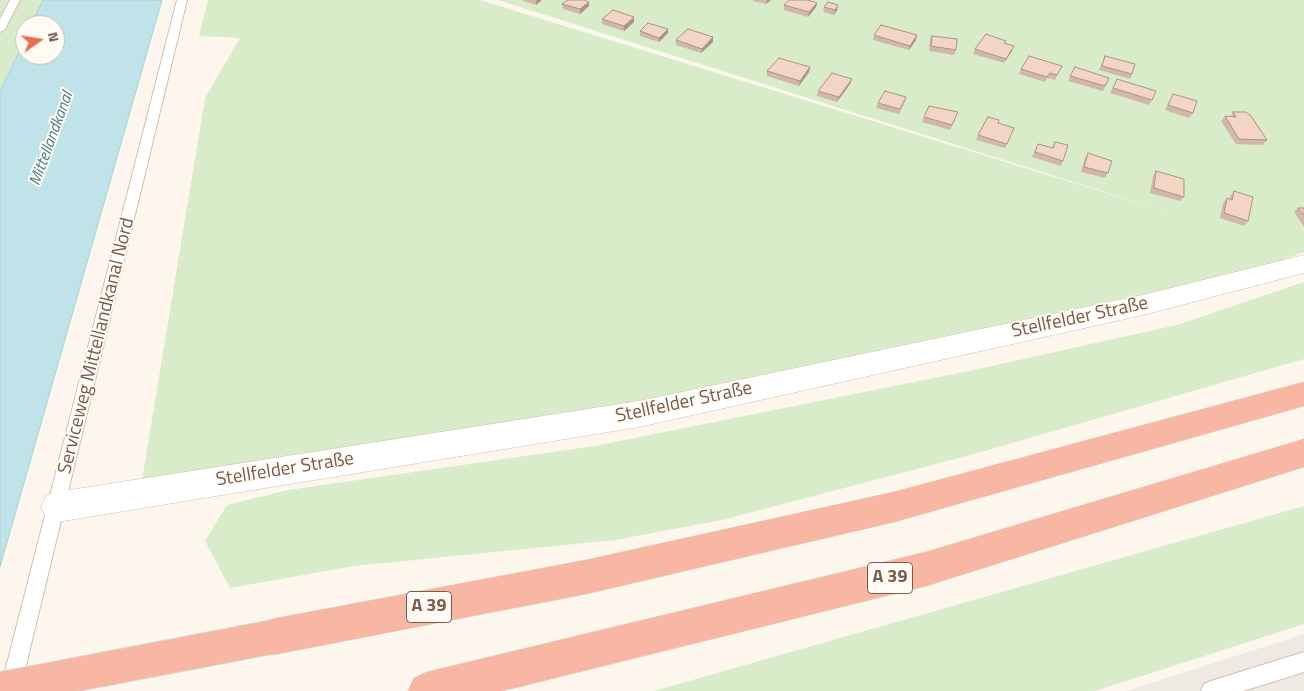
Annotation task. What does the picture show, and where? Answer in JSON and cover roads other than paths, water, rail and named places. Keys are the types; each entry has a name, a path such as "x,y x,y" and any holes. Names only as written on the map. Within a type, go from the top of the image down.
{"highway":[{"name":"A 39","path":"0,689 586,577 894,507 1304,394"},
{"name":"A 39","path":"427,691 926,569 1304,453"}],"street":[{"name":"Stellfelder Straße","path":"57,507 640,414 1143,304 1304,264"}],"lane":[{"path":"0,29 15,0"},
{"name":"Serviceweg Mittellandkanal Nord","path":"10,691 182,0"},
{"path":"1211,691 1304,662"}],"water":[{"name":"Mittellandkanal","path":"43,0 162,0 0,567 0,92 15,60 15,65 65,65 65,15 36,15"}]}
